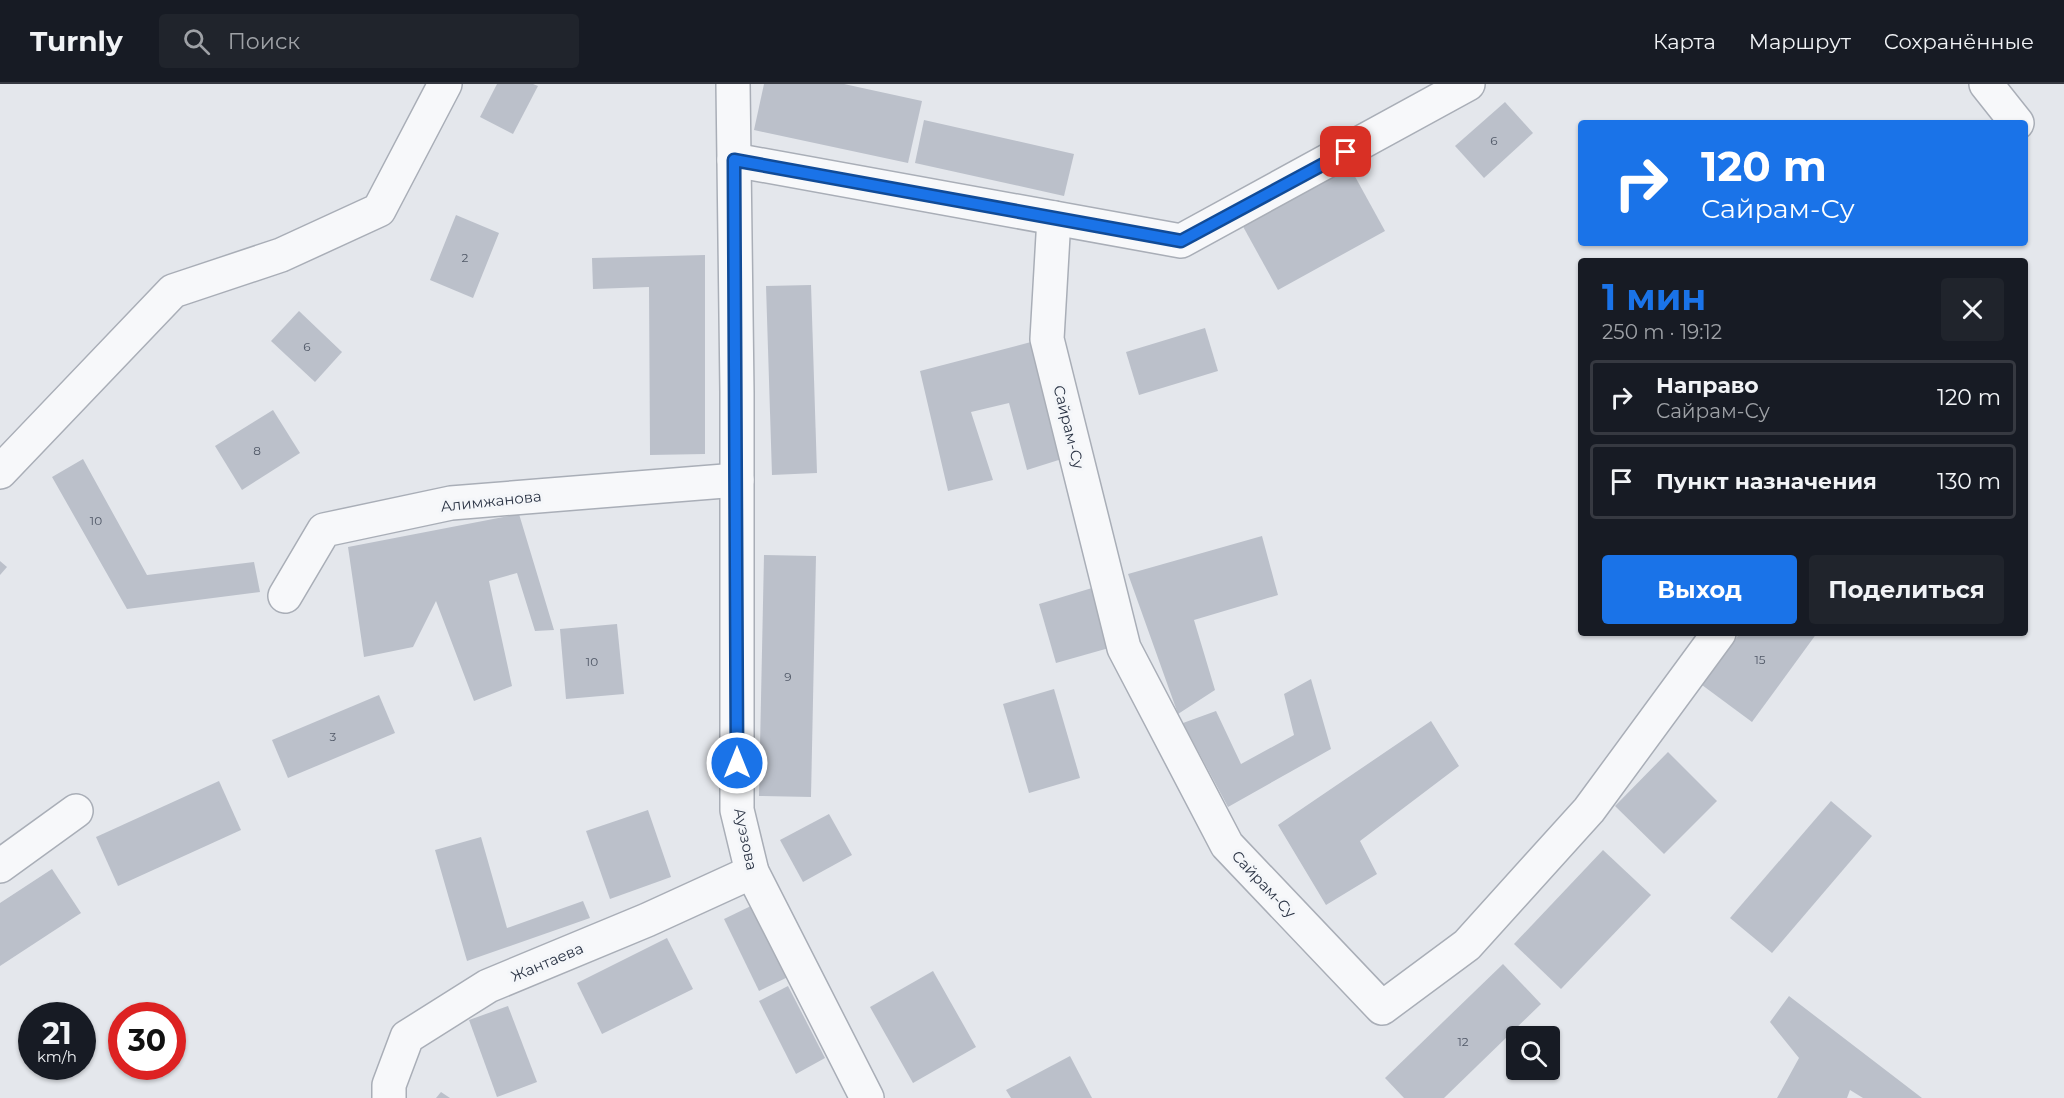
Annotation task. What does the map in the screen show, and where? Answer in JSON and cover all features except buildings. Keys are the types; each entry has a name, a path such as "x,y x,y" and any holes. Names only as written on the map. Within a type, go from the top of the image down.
{"street":[{"path":"0,472 174,291 281,255 379,210 445,84"},
{"name":"Ауэзова","path":"733,84 737,480 737,810 752,872 867,1098"},
{"path":"734,160 1181,241 1468,84"},
{"path":"1986,84 2015,120"},
{"name":"Сайрам-Су","path":"1054,218 1047,339 1124,648 1227,845 1382,1008 1475,937 1589,810 1717,636"},
{"name":"Алимжанова","path":"285,596 324,530 451,503 737,480"},
{"path":"0,866 76,811"},
{"name":"Жантаева","path":"388,1098 389,1085 407,1037 488,986 647,920 752,872"}],"route":[{"path":"737,763 737,393 734,160 1181,241 1346,152"}]}
